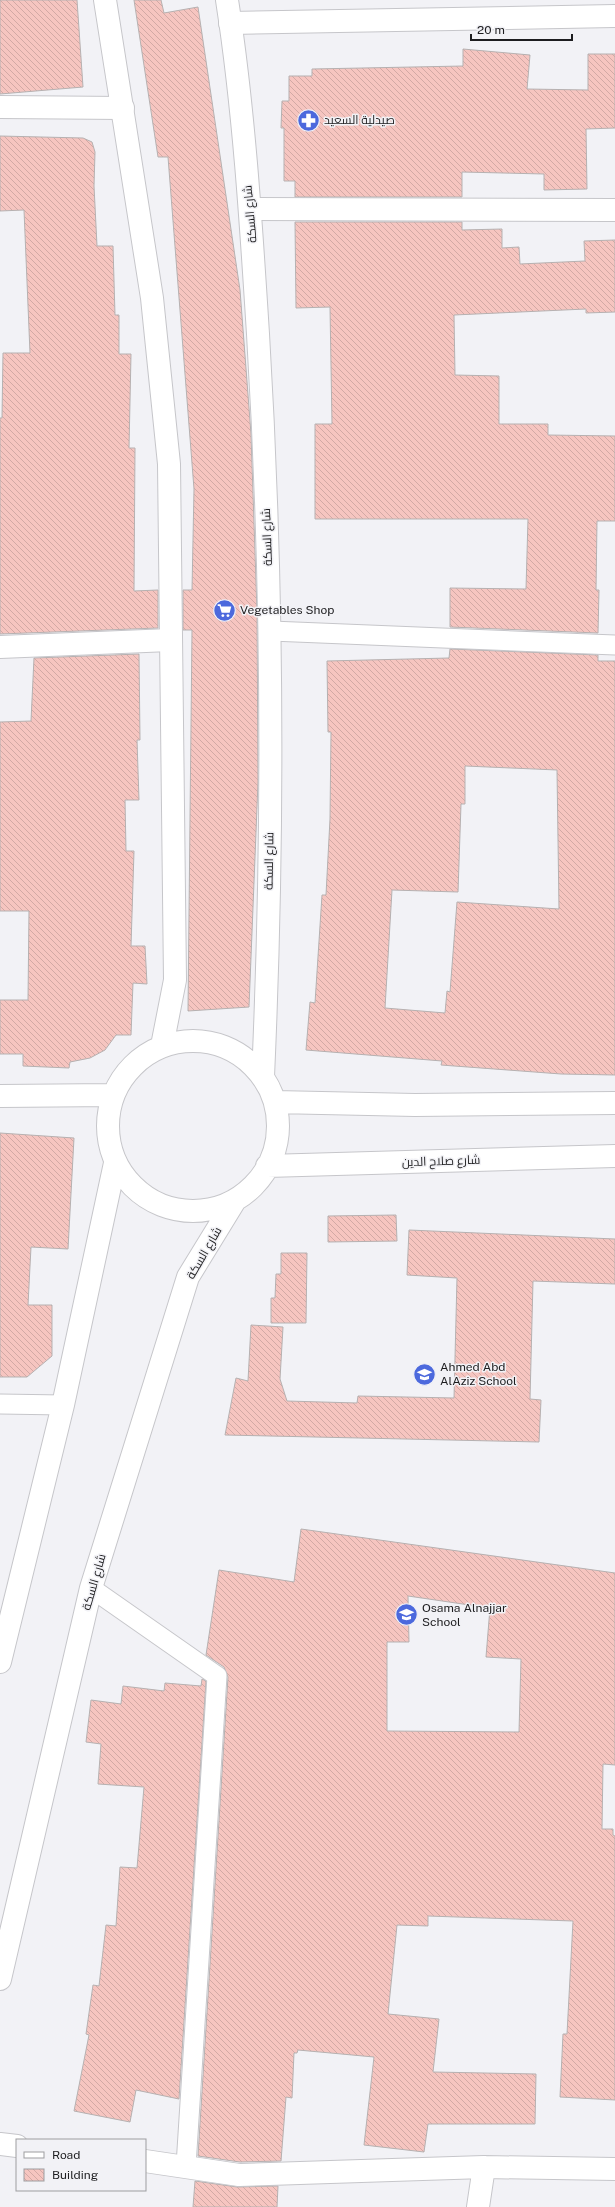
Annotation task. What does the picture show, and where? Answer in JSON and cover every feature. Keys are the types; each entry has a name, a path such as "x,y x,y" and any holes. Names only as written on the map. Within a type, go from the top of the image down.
{"main road":[{"path":"105,0 152,298 169,464 170,640 175,860 175,980 162,1046"},
{"name":"شارع السكة","path":"227,0 250,209 262,391 271,631 267,989 263,1076"},
{"path":"230,23 615,16"},
{"path":"0,107 123,108"},
{"path":"250,209 615,210"},
{"path":"0,647 170,640"},
{"path":"190,1040 218,1044 243,1056 263,1076 275,1102 279,1130 273,1157 258,1182 234,1202 210,1210 182,1211 154,1203 131,1186 115,1163 107,1136 109,1108 112,1095 119,1081 138,1060 162,1046 190,1040"},
{"path":"0,1096 112,1095"},
{"path":"275,1102 415,1105 615,1103"},
{"name":"شارع صلاح الدين","path":"267,1166 615,1156"},
{"path":"0,1662 62,1405 115,1163"},
{"name":"شارع السكة","path":"0,1979 91,1588 188,1277 234,1202"},
{"path":"0,2144 16,2146"},
{"path":"146,2161 239,2175 484,2167 615,2169"},
{"path":"478,2207 484,2167"}],"lane":[{"path":"271,631 615,645"},
{"path":"0,1404 62,1405"},
{"path":"91,1588 217,1676 186,2166"}],"building":[{"path":"0,0 77,0 83,87 0,94"},
{"name":"Vegetables Shop","path":"134,0 161,0 164,13 198,7 240,290 251,434 257,612 258,782 249,1007 188,1011 192,630 183,630 183,590 192,590 194,489 168,157 158,157"},
{"path":"463,49 530,55 527,89 588,90 588,54 615,54 615,128 586,129 587,189 544,190 544,174 462,172 462,197 295,197 295,181 284,181 284,128 281,128 282,101 289,101 289,76 312,76 312,69 463,66"},
{"path":"0,136 83,138 92,142 95,152 94,186 97,246 113,246 115,315 119,315 119,354 131,354 129,448 135,448 134,591 158,590 158,628 0,634 0,418 2,418 3,353 30,353 24,210 0,211"},
{"path":"295,222 462,222 462,230 502,229 502,248 519,247 520,264 585,261 584,241 615,240 615,312 586,313 586,309 454,315 455,375 499,376 499,424 548,424 548,435 615,436 615,521 597,521 596,590 599,590 598,633 450,627 450,588 526,589 528,519 315,519 315,424 332,424 330,307 296,308"},
{"path":"450,649 598,655 598,661 615,661 615,1075 561,1074 441,1065 442,1061 306,1050 310,1002 315,1003 322,895 326,895 330,819 331,732 328,732 327,661 449,658","holes":["465,766 557,770 559,909 457,902 450,992 447,991 445,1013 385,1008 392,890 458,892 461,804 465,804"]},
{"path":"139,654 140,740 137,740 139,800 125,800 126,851 134,851 131,946 145,946 147,984 133,983 131,1035 116,1035 105,1050 90,1058 70,1062 69,1068 23,1066 23,1054 0,1054 0,1000 28,1000 29,911 0,911 0,722 31,721 34,658"},
{"path":"0,1133 74,1138 68,1249 31,1247 28,1305 52,1305 52,1356 27,1377 0,1377"},
{"path":"396,1215 397,1241 328,1242 328,1216"},
{"path":"409,1230 615,1239 615,1284 533,1281 530,1399 541,1400 539,1442 225,1435 236,1378 248,1381 251,1325 283,1327 280,1379 287,1401 357,1403 358,1396 454,1398 457,1278 407,1275"},
{"path":"281,1253 307,1253 306,1323 271,1323 271,1298 275,1298 276,1274 281,1274"},
{"path":"301,1529 615,1573 615,1765 603,1764 602,1829 613,1829 613,1835 615,1836 615,2100 560,2097 563,2034 567,2034 573,1921 428,1916 428,1926 397,1925 388,2014 439,2019 433,2072 536,2074 535,2124 428,2124 424,2152 364,2145 374,2057 298,2050 297,2053 294,2053 292,2098 286,2097 281,2161 240,2162 198,2156 228,1677 224,1667 206,1655 219,1570 294,1582","holes":["408,1596 490,1608 486,1657 521,1659 519,1732 387,1731 387,1642 409,1642"]},
{"path":"202,1679 206,1681 179,2099 136,2090 130,2122 74,2111 89,2035 86,2034 93,1985 99,1986 106,1925 116,1926 120,1867 137,1868 144,1787 98,1784 101,1744 86,1742 91,1700 121,1704 123,1686 164,1691 165,1683 201,1686"},
{"path":"195,2181 237,2187 278,2186 277,2207 193,2207"}],"place":[{"name":"صيدلية السعيد","path":"308,120"},
{"name":"Vegetables Shop","path":"225,610"},
{"name":"Ahmed Abd AlAziz School","path":"425,1374"},
{"name":"Osama Alnajjar School","path":"406,1615"}]}
